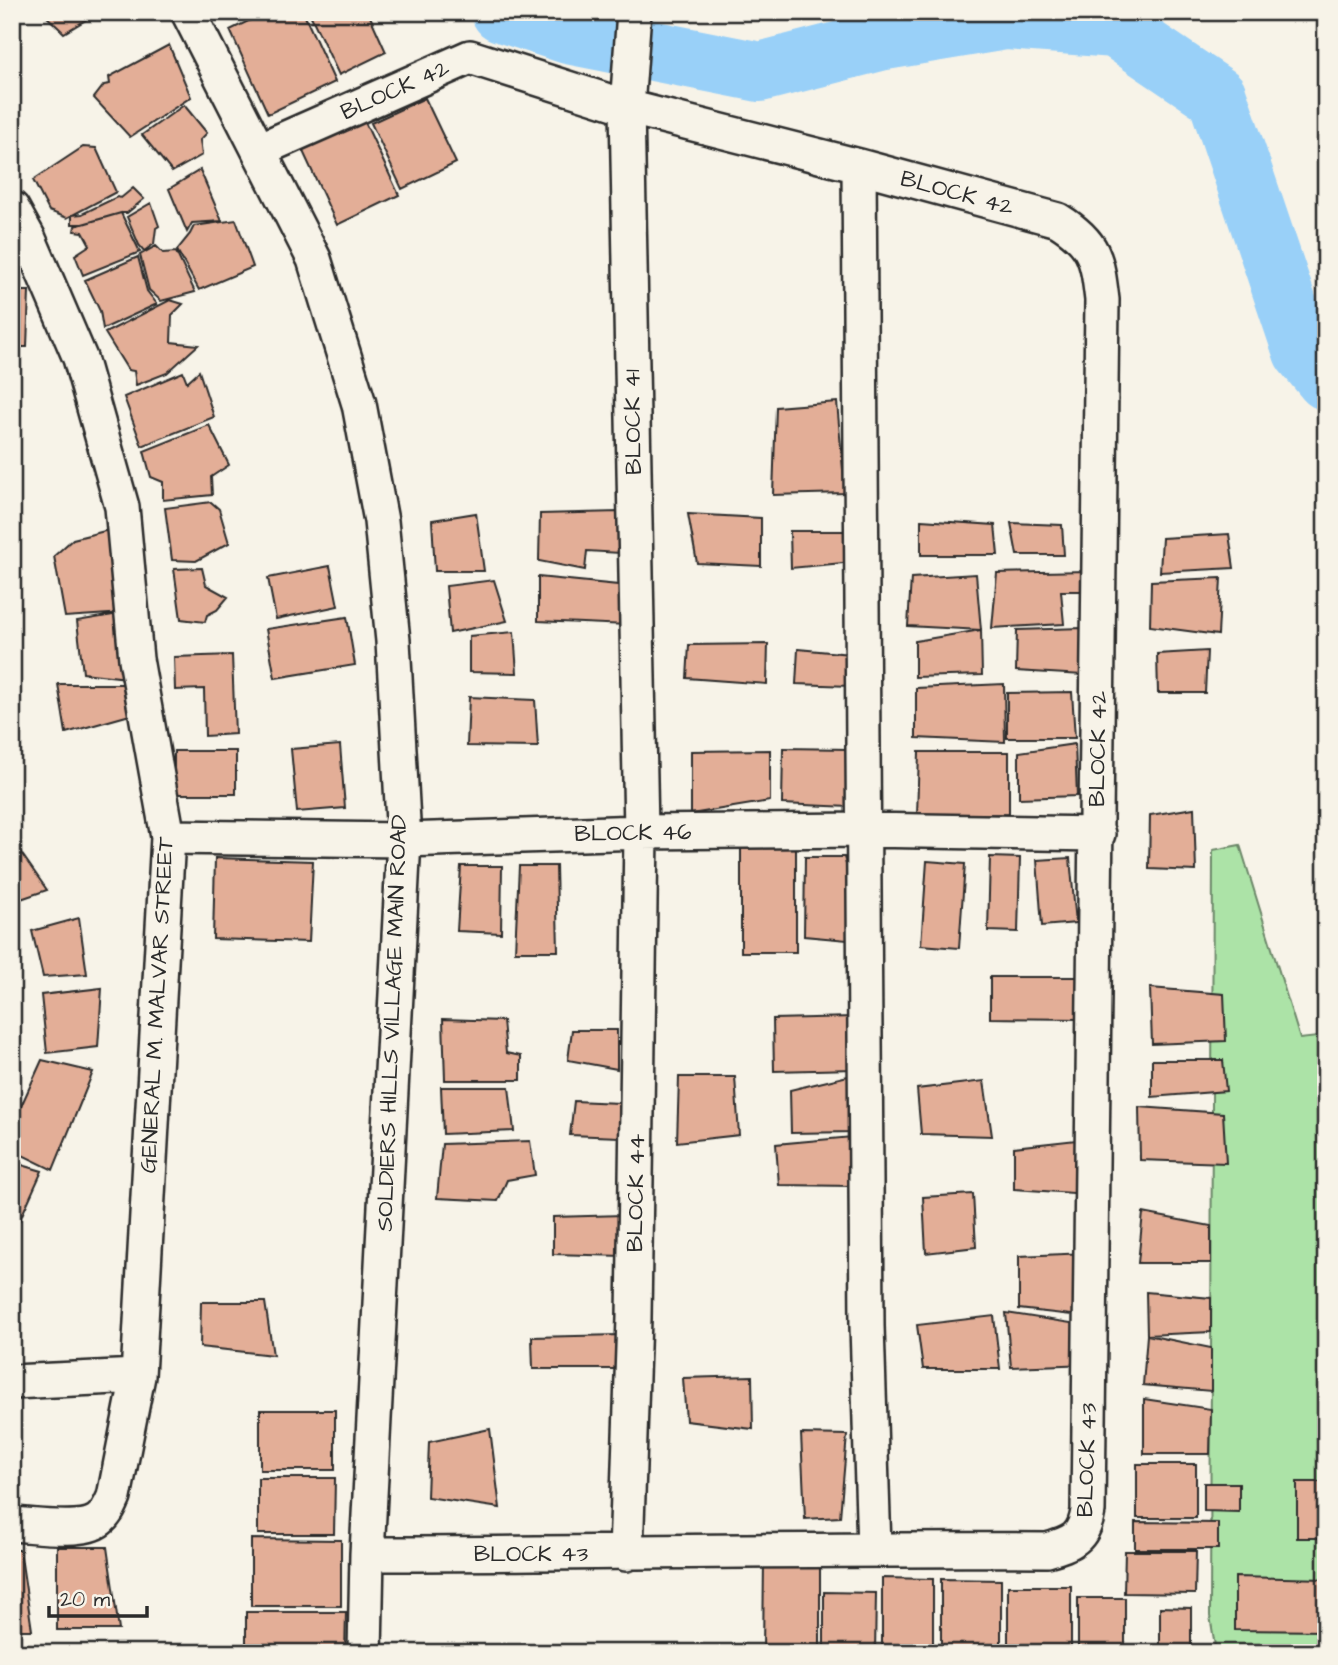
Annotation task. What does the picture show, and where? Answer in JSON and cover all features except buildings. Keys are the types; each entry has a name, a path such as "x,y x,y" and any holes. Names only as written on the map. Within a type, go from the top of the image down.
{"street":[{"name":"SOLDIERS HILLS VILLAGE MAIN ROAD","path":"188,12 314,259 359,404 382,521 393,641 404,840 367,1554 365,1653"},
{"name":"BLOCK 41","path":"633,19 627,107 641,832"},
{"name":"BLOCK 42","path":"259,150 470,57 627,107 1058,220 1078,233 1091,248 1099,272 1102,300 1097,834"},
{"path":"859,166 867,1326 874,1549"},
{"name":"GENERAL M. MALVAR STREET","path":"12,208 21,239 80,358 122,507 136,659 168,837 138,1376 114,1497 106,1513 97,1522 84,1527 12,1524"},
{"name":"BLOCK 46","path":"168,837 404,840 641,832 864,830 1097,834"},
{"name":"BLOCK 44","path":"626,1554 634,1318 641,832"},
{"name":"BLOCK 43","path":"367,1554 1047,1550 1066,1545 1078,1537 1086,1526 1088,1511 1097,834"},
{"path":"12,1382 138,1376"}],"green space":[{"path":"1240,845 1300,1039 1326,1036 1326,1653 1311,1653 1311,1647 1216,1652 1210,1616 1213,850"}],"waterway":[{"path":"501,12 568,34 760,72 880,41 1006,20 1116,28 1217,96 1303,352 1326,380"}]}
